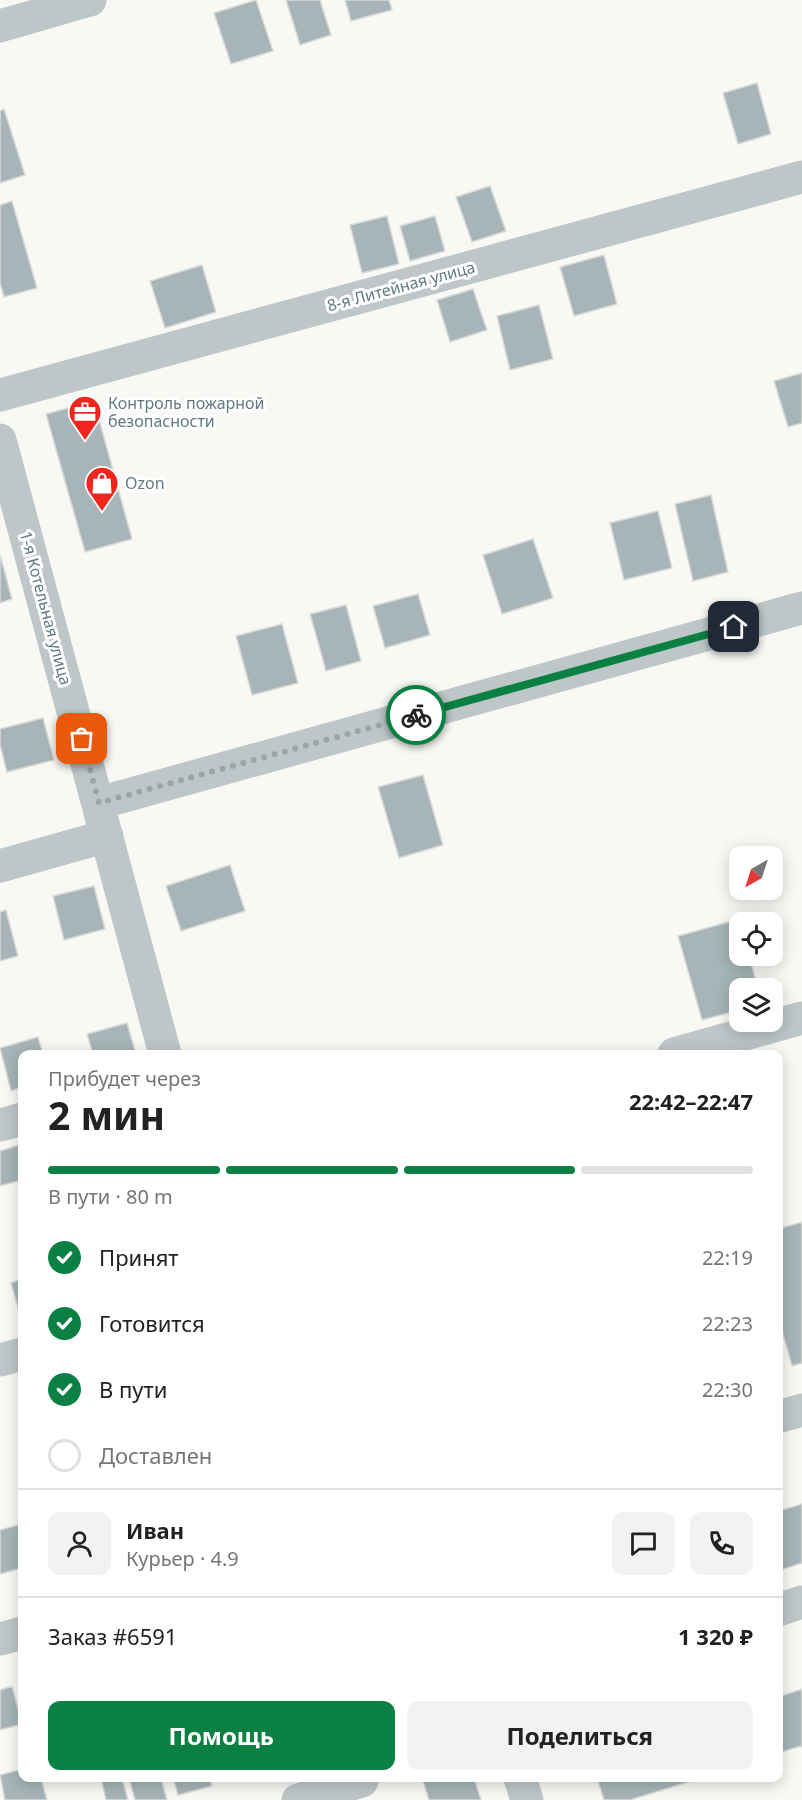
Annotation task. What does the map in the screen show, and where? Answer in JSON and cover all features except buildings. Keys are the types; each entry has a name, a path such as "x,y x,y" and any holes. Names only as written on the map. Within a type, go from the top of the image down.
{"street":[{"path":"0,26 90,0"},
{"name":"8-я Литейная улица","path":"0,395 802,177"},
{"name":"1-я Котельная улица","path":"0,440 12,528 99,803 164,1050"},
{"path":"99,803 802,608"},
{"path":"0,866 107,836"},
{"path":"688,1050 802,1018"},
{"path":"0,1125 18,1120"},
{"path":"0,1360 18,1355"},
{"path":"783,1416 802,1410"},
{"path":"783,1608 802,1602"},
{"path":"0,1639 18,1634"},
{"path":"521,1782 528,1800"},
{"path":"298,1800 364,1786"}],"way so far":[{"path":"82,739 99,803 416,715"}],"place":[{"name":"Контроль пожарной безопасности","path":"85,441"},
{"name":"Ozon","path":"102,512"}],"route":[{"path":"416,715 734,627"}]}
